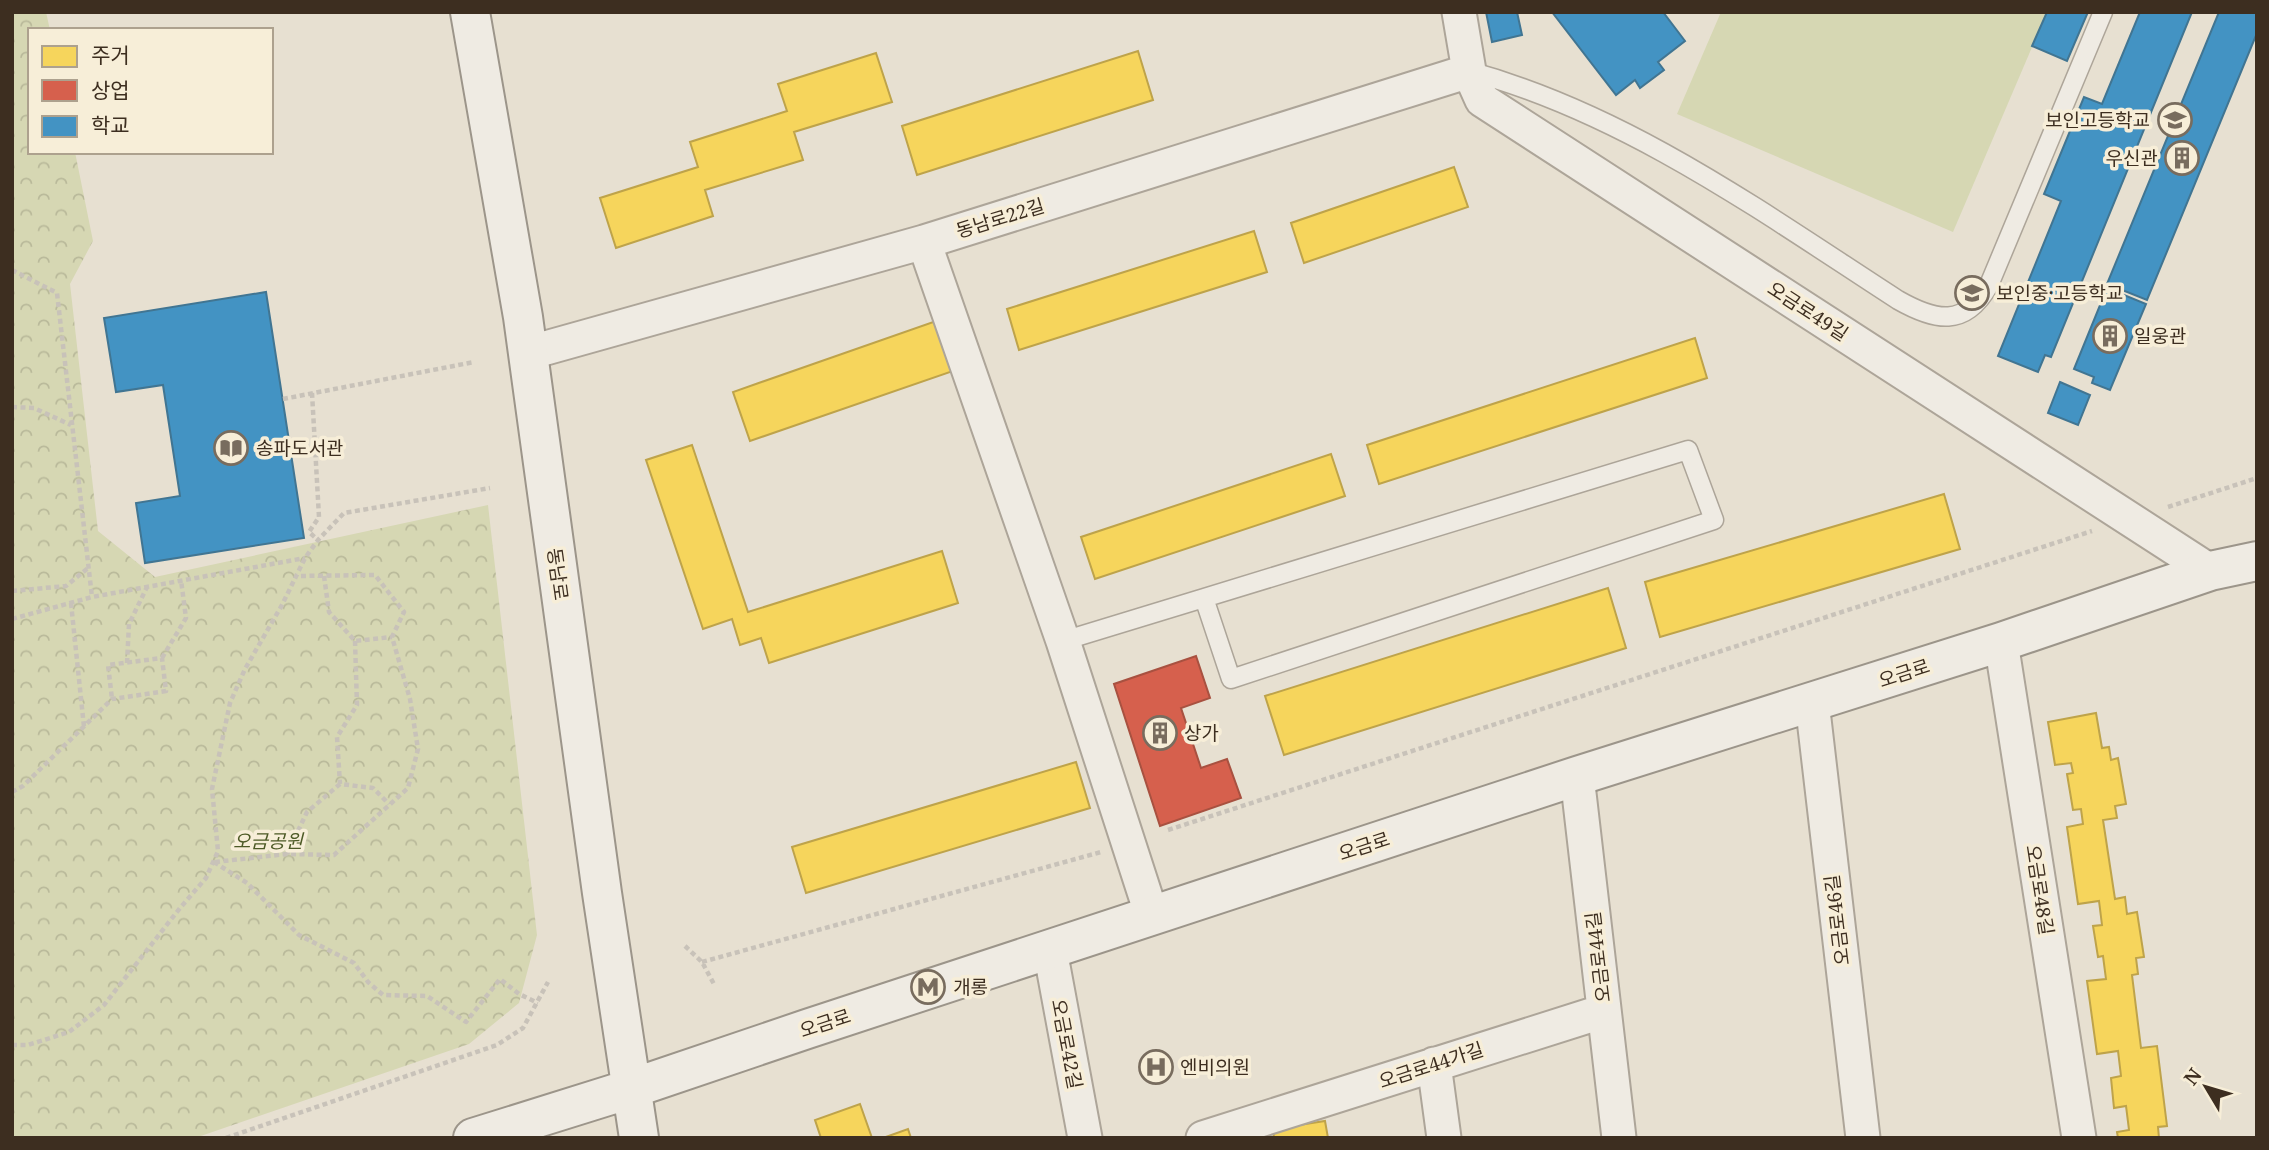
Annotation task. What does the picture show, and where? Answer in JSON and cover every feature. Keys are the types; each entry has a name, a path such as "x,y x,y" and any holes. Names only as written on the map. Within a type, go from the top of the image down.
{"main road":[{"name":"동남로","path":"470,12 528,353 602,893 639,1138"},
{"name":"오금로","path":"473,1138 633,1088 1577,776 2001,642 2210,571 2257,561"}],"street":[{"name":"오금로49길","path":"1458,12 1469,71 1482,100 2210,571"},
{"name":"동남로22길","path":"528,353 924,242 1469,71"},
{"path":"924,242 1063,641 1152,916"},
{"name":"오금로48길","path":"2001,642 2079,1138"},
{"name":"오금로46길","path":"1812,702 1863,1138"},
{"name":"오금로44길","path":"1577,776 1619,1138"},
{"name":"오금로42길","path":"1050,950 1085,1138"},
{"name":"오금로44가길","path":"1203,1138 1260,1129 1434,1064 1604,1011"},
{"path":"1434,1064 1444,1138"}],"lane":[{"path":"1469,71 1527,89 1603,121 1654,147 1713,180 1898,300 1930,316 1943,317 1953,316 1972,307 1989,285 2103,12"},
{"path":"1063,641 1688,450 1714,520 1231,678 1204,598"}],"path":[{"path":"12,270 57,293 92,597"},
{"path":"283,399 474,362"},
{"path":"312,393 319,517 309,532 318,540"},
{"path":"12,407 34,408 72,425"},
{"path":"2167,507 2257,478"},
{"path":"12,1045 28,1045 69,1032 104,1005 206,878 218,851 212,789 230,703 245,669 305,558 318,540 344,513 490,488"},
{"path":"1168,830 2093,531"},
{"path":"12,619 92,597 305,558"},
{"path":"12,591 66,586 88,568"},
{"path":"214,862 287,854 334,855 408,788 418,748 410,699 393,637 404,612 375,575 297,576"},
{"path":"324,576 329,612 355,641 357,705 337,737 340,784"},
{"path":"12,792 23,786 112,699 166,691 162,658 186,618 181,580"},
{"path":"127,663 129,624 148,587"},
{"path":"71,603 84,727"},
{"path":"355,641 393,637"},
{"path":"112,699 108,665 162,658"},
{"path":"287,854 307,812 340,784 373,788 390,804"},
{"path":"702,962 1105,851"},
{"path":"214,862 247,883 299,936 354,963 368,982 383,995 427,996 466,1022 500,979 519,994 538,1003"},
{"path":"685,946 702,962 715,986"},
{"path":"226,1138 497,1045 523,1028 548,982"}],"green space":[{"name":"오금공원","path":"12,12 46,12 50,28 28,28 28,154 75,154 93,241 70,284 98,531 155,577 488,505 537,935 519,1003 469,1044 195,1138 12,1138"},
{"path":"1721,12 2047,12 1953,232 1677,114"}],"building: 주거":[{"path":"1138,51 1153,100 917,175 902,126"},
{"path":"876,53 892,102 794,132 803,160 705,190 713,216 616,248 600,198 698,167 690,142 787,111 778,84"},
{"path":"1454,167 1468,207 1304,263 1291,223"},
{"path":"1254,231 1267,272 1019,350 1007,309"},
{"path":"939,320 956,370 750,441 733,392"},
{"path":"1695,338 1707,378 1379,484 1367,445"},
{"path":"692,445 748,612 942,551 958,603 769,663 761,638 740,645 732,619 703,629 646,460"},
{"path":"1331,454 1345,496 1095,579 1081,537"},
{"path":"1944,494 1960,549 1660,637 1645,582"},
{"path":"1608,588 1626,648 1284,755 1265,696"},
{"path":"2096,713 2102,748 2109,747 2111,760 2118,758 2126,804 2115,806 2117,818 2103,820 2115,899 2125,897 2127,914 2137,912 2144,957 2136,958 2138,974 2132,975 2141,1048 2157,1046 2167,1126 2158,1127 2159,1138 2118,1138 2117,1132 2129,1130 2126,1106 2114,1108 2111,1078 2121,1076 2118,1051 2097,1054 2087,981 2106,979 2103,956 2098,957 2093,926 2102,925 2099,901 2078,904 2067,827 2083,824 2081,809 2073,810 2067,774 2073,773 2071,763 2055,765 2048,722"},
{"path":"1076,762 1090,808 806,893 792,847"},
{"path":"860,1104 872,1138 821,1138 815,1120"},
{"path":"1325,1121 1328,1138 1274,1138 1273,1129"},
{"path":"908,1129 911,1138 883,1138"}],"building: 상업":[{"name":"상가","path":"1196,656 1210,698 1181,708 1201,768 1227,759 1241,798 1160,826 1114,684"}],"building: 학교":[{"path":"1486,12 1517,12 1522,35 1492,42"},
{"path":"1552,12 1663,12 1685,41 1658,62 1664,70 1640,88 1635,80 1616,95"},
{"path":"2047,12 2088,12 2067,61 2032,46"},
{"path":"2140,12 2192,12 2051,357 2045,355 2038,372 1998,356 2061,201 2044,194 2084,97 2102,104"},
{"name":"우신관","path":"2219,12 2257,12 2257,33 2147,300 2107,284"},
{"name":"일웅관","path":"2107,288 2146,304 2110,390 2092,383 2094,377 2074,369"},
{"name":"송파도서관","path":"266,292 304,538 145,563 136,503 180,496 163,385 116,392 104,318"},
{"path":"2060,382 2090,395 2078,425 2048,413"}],"place":[{"name":"보인고등학교","path":"2175,120"},
{"name":"우신관","path":"2182,158"},
{"name":"보인중·고등학교","path":"1972,293"},
{"name":"일웅관","path":"2110,336"},
{"name":"송파도서관","path":"231,448"},
{"name":"상가","path":"1160,733"},
{"name":"개롱","path":"928,987"},
{"name":"엔비의원","path":"1156,1067"}]}
